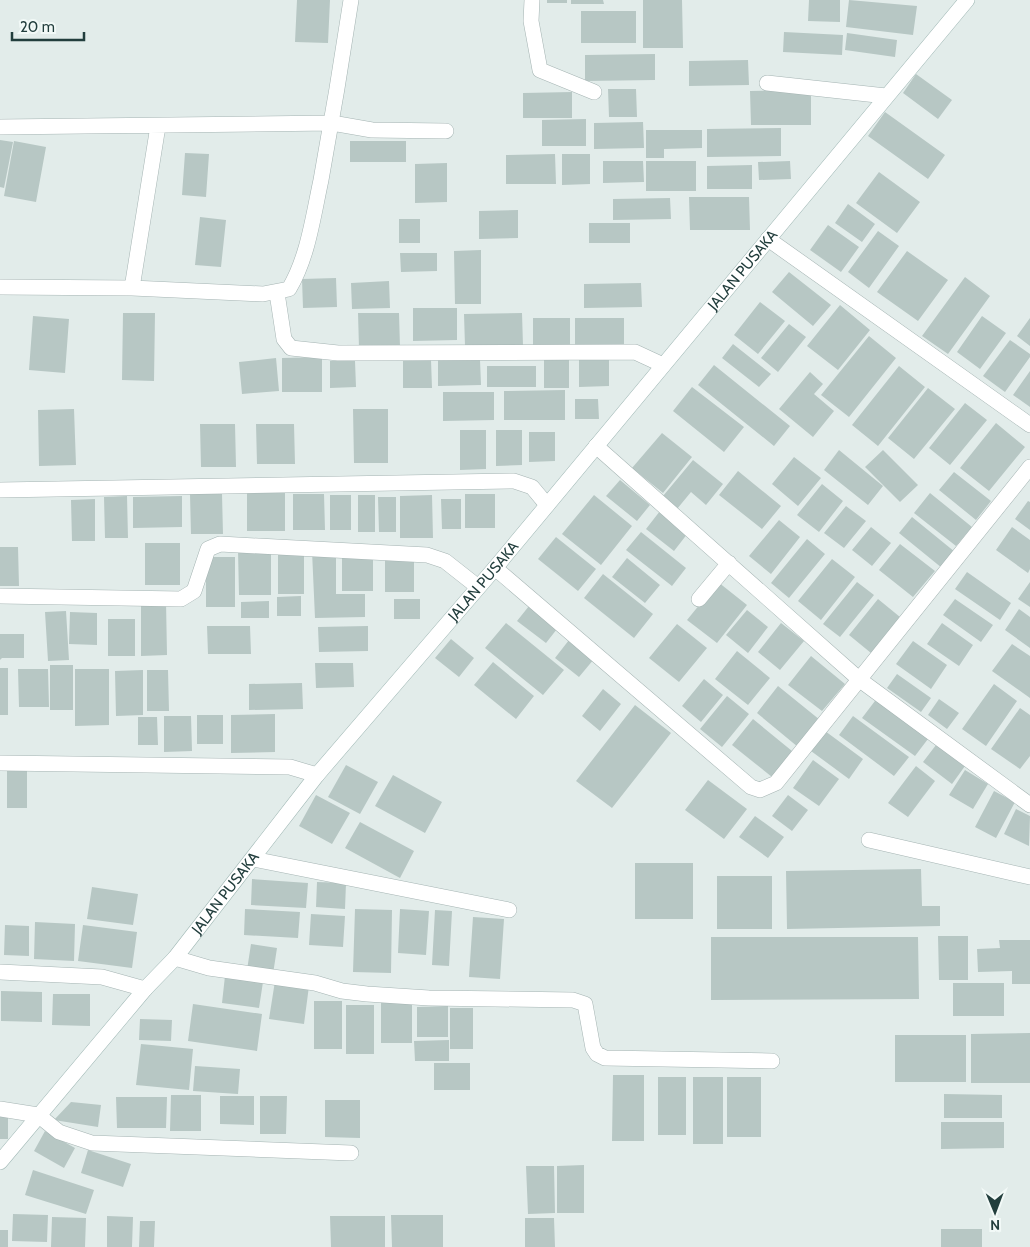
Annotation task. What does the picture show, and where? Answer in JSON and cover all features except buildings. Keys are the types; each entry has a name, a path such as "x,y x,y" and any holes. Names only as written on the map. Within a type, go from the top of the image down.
{"street":[{"path":"0,287 132,288 277,293 289,289 295,279 310,232 332,124 352,0"},
{"path":"532,0 531,21 540,70 594,92"},
{"name":"JALAN PUSAKA","path":"0,1162 145,989 175,958 317,774 495,568 967,0"},
{"path":"767,83 886,96"},
{"path":"0,127 332,124 372,130 446,131"},
{"path":"132,288 158,126"},
{"path":"768,239 1030,424"},
{"path":"277,293 279,322 284,339 290,348 338,353 635,352 663,365"},
{"path":"596,446 860,680 1030,805"},
{"path":"495,568 751,788 760,790 776,783 1030,467"},
{"path":"0,490 514,481 532,487 547,505"},
{"path":"0,596 181,599 194,591 208,549 220,544 427,555 446,561 478,587"},
{"path":"699,599 728,563"},
{"path":"0,763 290,767 317,774"},
{"path":"869,840 1030,877"},
{"path":"252,858 509,910"},
{"path":"175,958 209,968 314,983 342,991 367,994 429,998 573,1000 585,1004 593,1048 597,1054 605,1058 772,1061"},
{"path":"0,972 102,977 120,980 145,989"},
{"path":"0,1109 38,1115 59,1132 92,1143 351,1153"}]}
